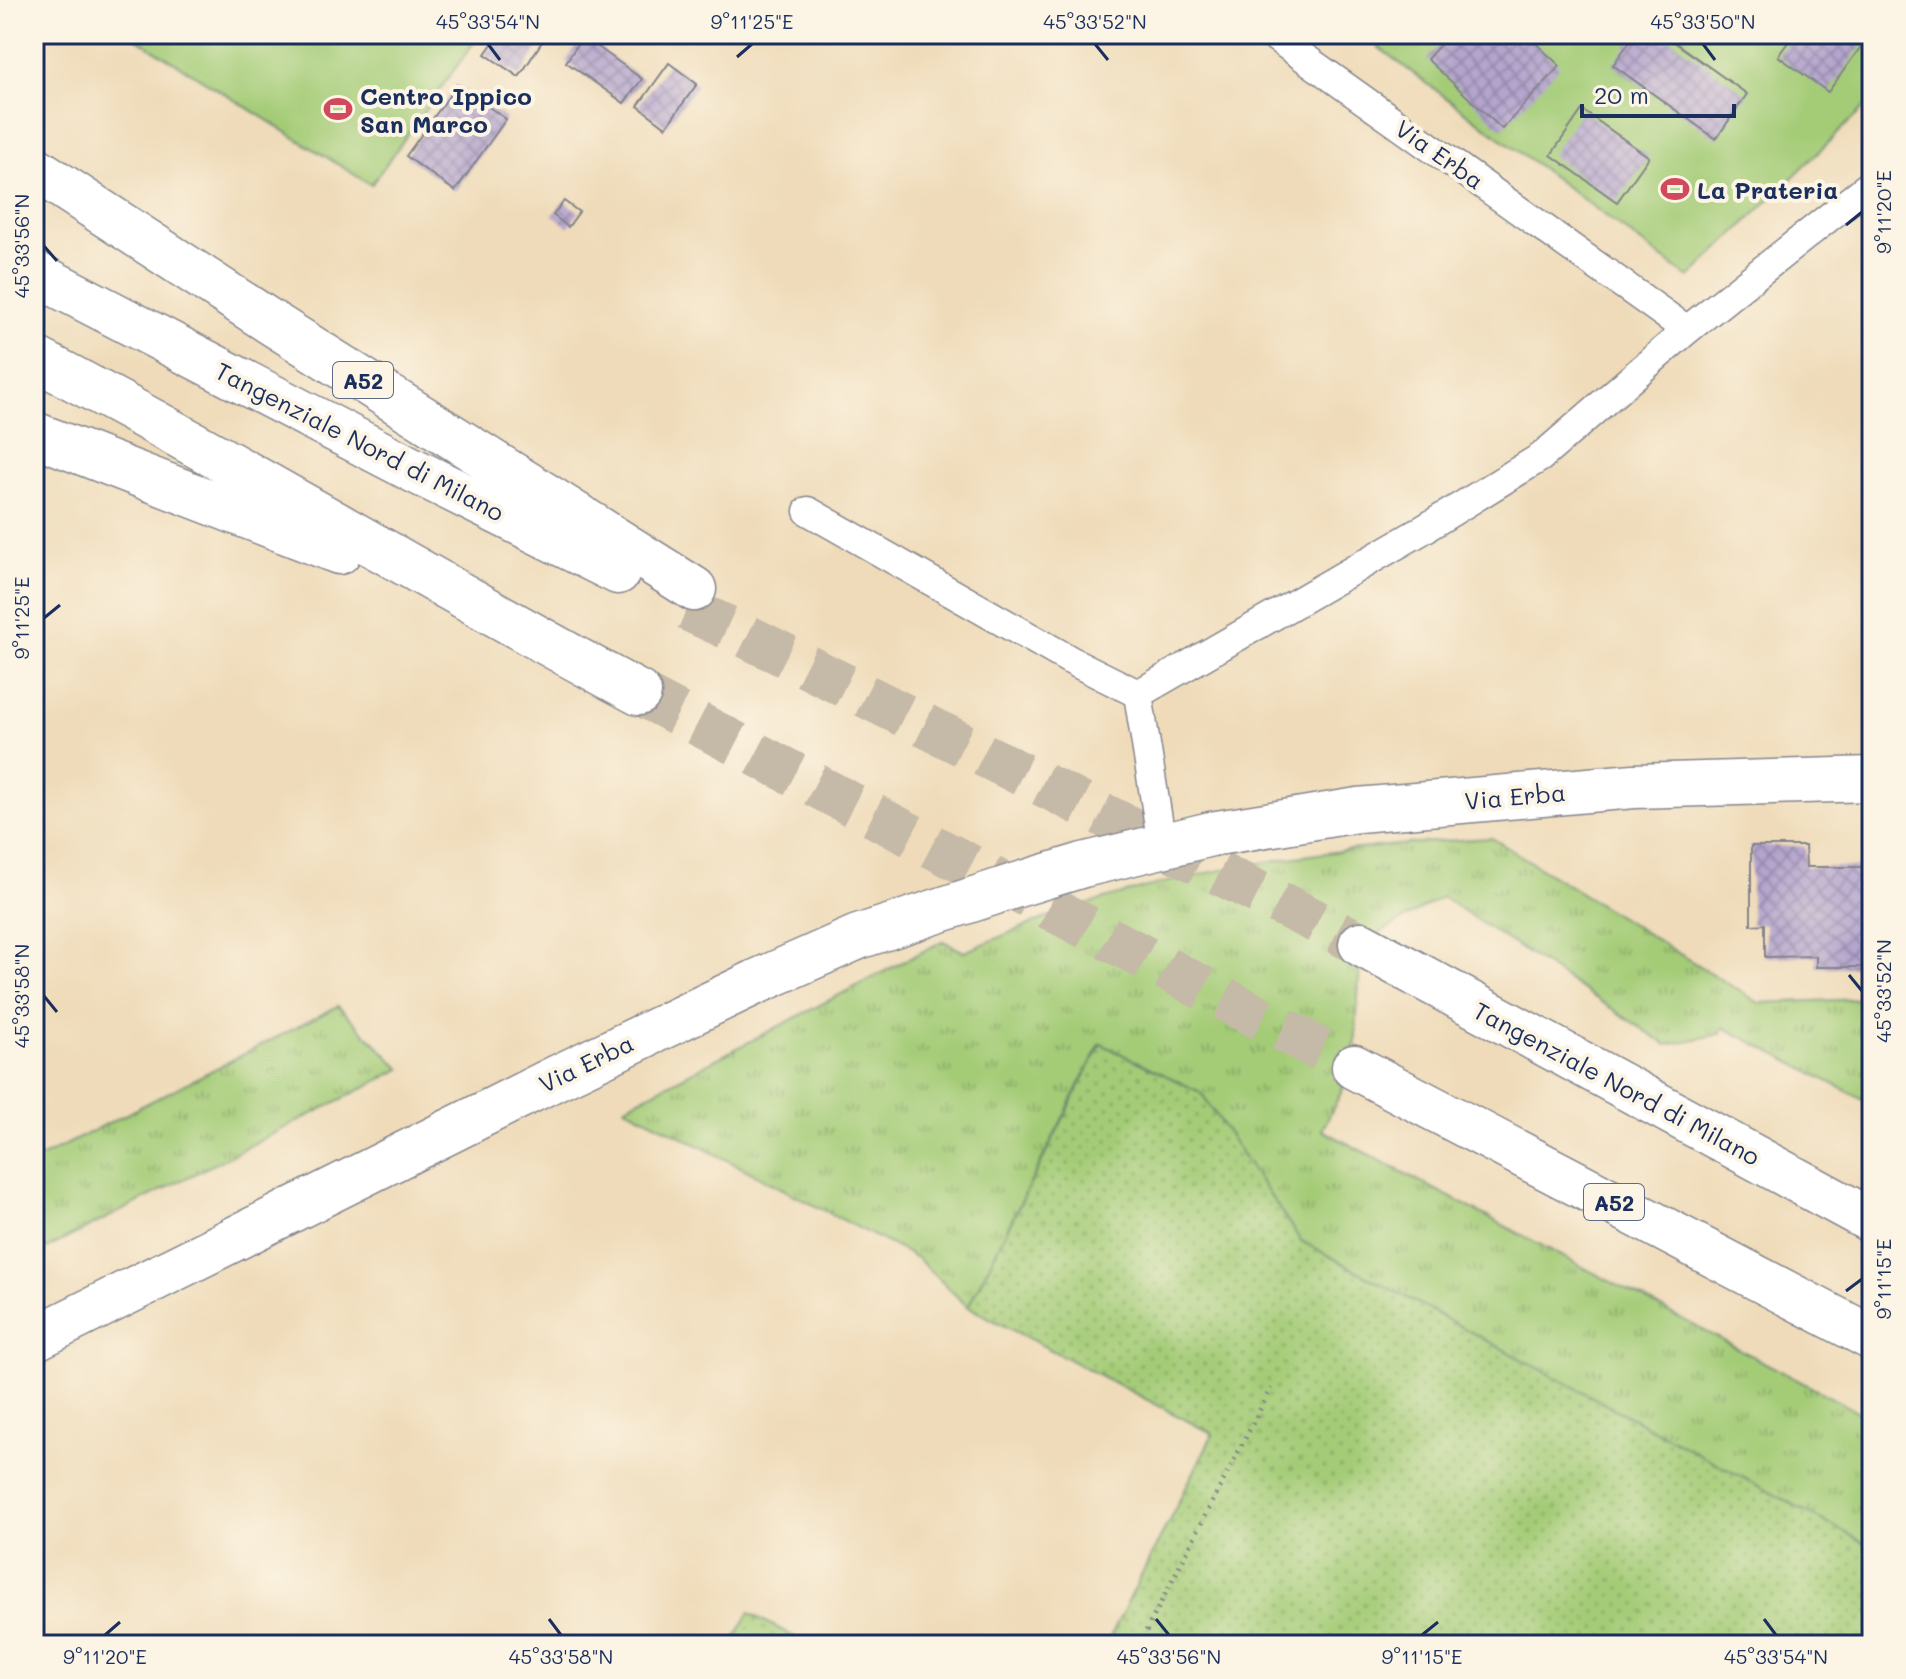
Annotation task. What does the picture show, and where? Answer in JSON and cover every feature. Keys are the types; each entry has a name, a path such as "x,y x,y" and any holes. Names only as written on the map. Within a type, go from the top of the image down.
{"main road":[{"name":"Tangenziale Nord di Milano","path":"34,168 691,599 34,273"},
{"path":"34,358 204,449 532,636 639,693"},
{"path":"34,434 278,528 532,636"},
{"name":"Via Erba","path":"34,1339 556,1078 814,956 858,937 1014,886 1162,845 1308,817 1526,794 1717,783 1872,779"},
{"name":"Tangenziale Nord di Milano","path":"1361,944 1872,1221"},
{"name":"A52","path":"1354,1067 1872,1338"}],"lane":[{"name":"Via Erba","path":"1271,34 1687,330"},
{"path":"1138,694 1419,532 1541,457 1687,330 1872,183"},
{"path":"808,511 1070,660 1138,694"},
{"path":"1138,694 1162,845"}],"path":[{"path":"1139,1645 1271,1388"}],"green space":[{"name":"Centro Ippico San Marco","path":"129,34 480,34 371,185"},
{"name":"La Prateria","path":"1390,34 1872,34 1872,100 1689,278 1378,47"},
{"path":"1492,838 1759,1003 1863,999 1872,1008 1872,1104 1723,1027 1721,1034 1667,1045 1442,897 1361,944 1354,1067 1322,1130 1872,1419 1872,1547 1301,1241 1200,1092 1100,1044 968,1307 917,1258 624,1107 943,941 964,952 1043,919 1108,898 1216,871 1326,853"},
{"path":"338,1006 401,1069 34,1255 34,1161"},
{"path":"1101,1044 1200,1092 1301,1241 1872,1547 1872,1645 1106,1645 1213,1434 968,1307"},
{"path":"749,1613 810,1645 731,1645"}],"building":[{"path":"499,34 547,34 519,77 485,54"},
{"path":"1450,34 1526,34 1560,66 1502,129 1427,59"},
{"path":"1635,34 1663,34 1747,94 1716,139 1613,65"},
{"path":"1794,34 1870,34 1828,92 1778,56"},
{"path":"583,36 642,79 624,103 566,62"},
{"path":"669,63 697,84 666,127 638,106"},
{"path":"457,85 506,119 455,191 406,156"},
{"path":"1582,110 1649,157 1617,202 1551,155"},
{"path":"564,201 579,212 568,227 553,215"},
{"path":"1751,846 1805,846 1806,867 1872,867 1872,967 1816,967 1816,956 1765,957 1765,924 1751,925"}],"tunnel":[{"path":"687,609 1361,944"},
{"path":"639,693 1354,1067"}],"place":[{"name":"Centro Ippico San Marco","path":"338,109"},
{"name":"La Prateria","path":"1675,189"}]}
